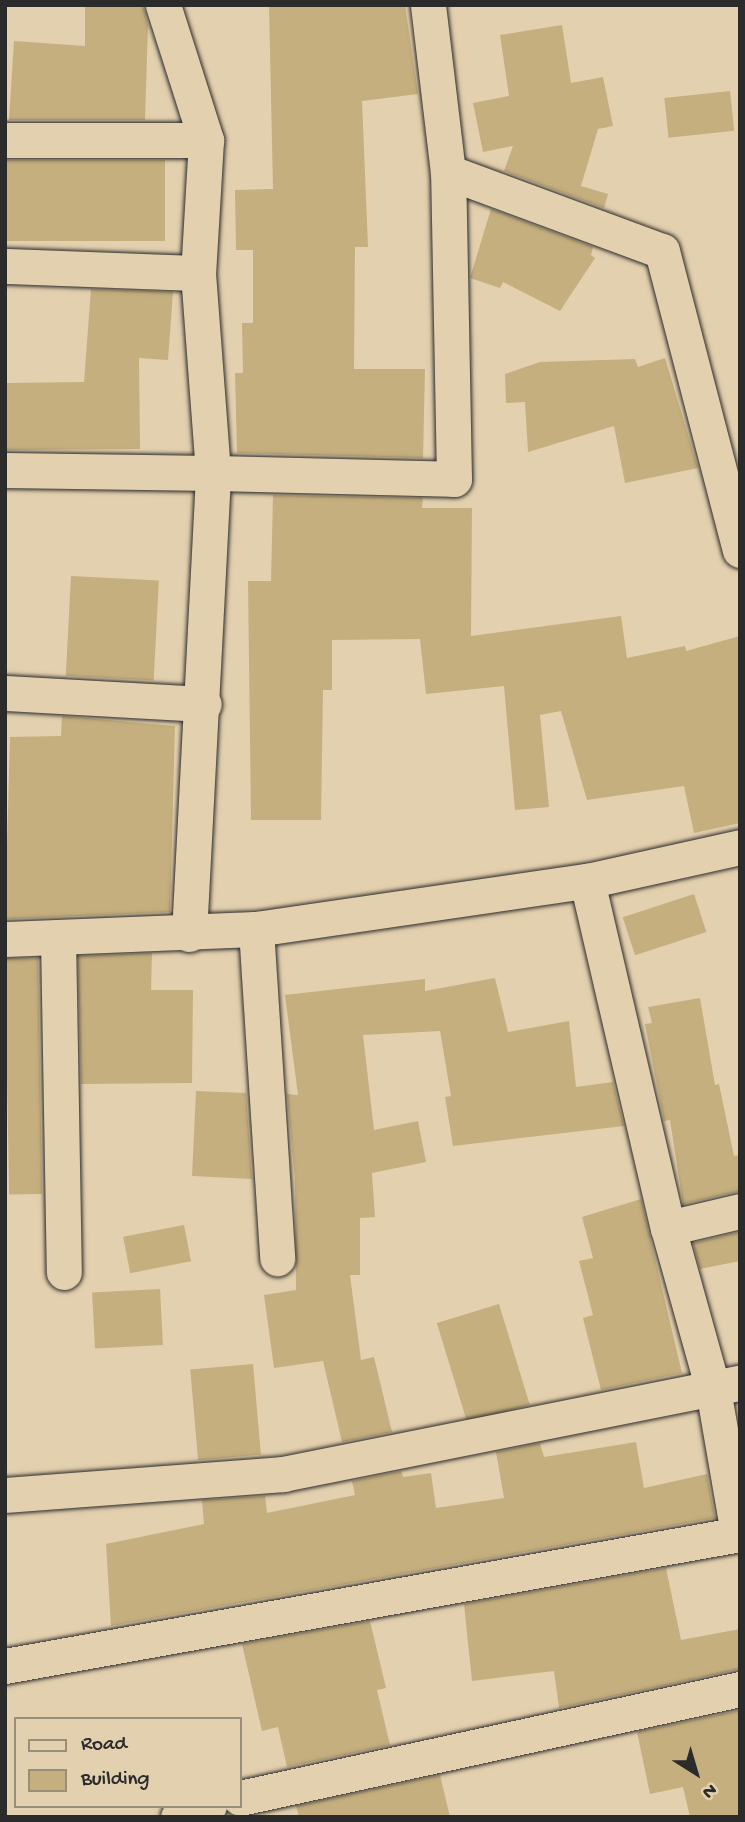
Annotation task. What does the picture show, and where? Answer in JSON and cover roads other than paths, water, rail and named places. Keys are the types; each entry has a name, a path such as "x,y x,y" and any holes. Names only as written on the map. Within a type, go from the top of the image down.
{"street":[{"path":"163,5 206,140 198,273 213,473 204,704 189,934"},
{"path":"5,470 454,479 447,172 428,5"},
{"path":"5,140 206,140"},
{"path":"447,172 662,251 740,550"},
{"path":"5,266 198,273"},
{"path":"5,692 204,704"},
{"path":"5,939 189,934 256,929 587,881 740,847"},
{"path":"5,1666 739,1534 727,1386 668,1228 587,881"},
{"path":"256,929 277,1258"},
{"path":"58,937 64,1272"},
{"path":"668,1228 740,1211"},
{"path":"5,1495 283,1474 727,1386"},
{"path":"242,1798 740,1689"},
{"path":"178,1817 203,1808"}]}
